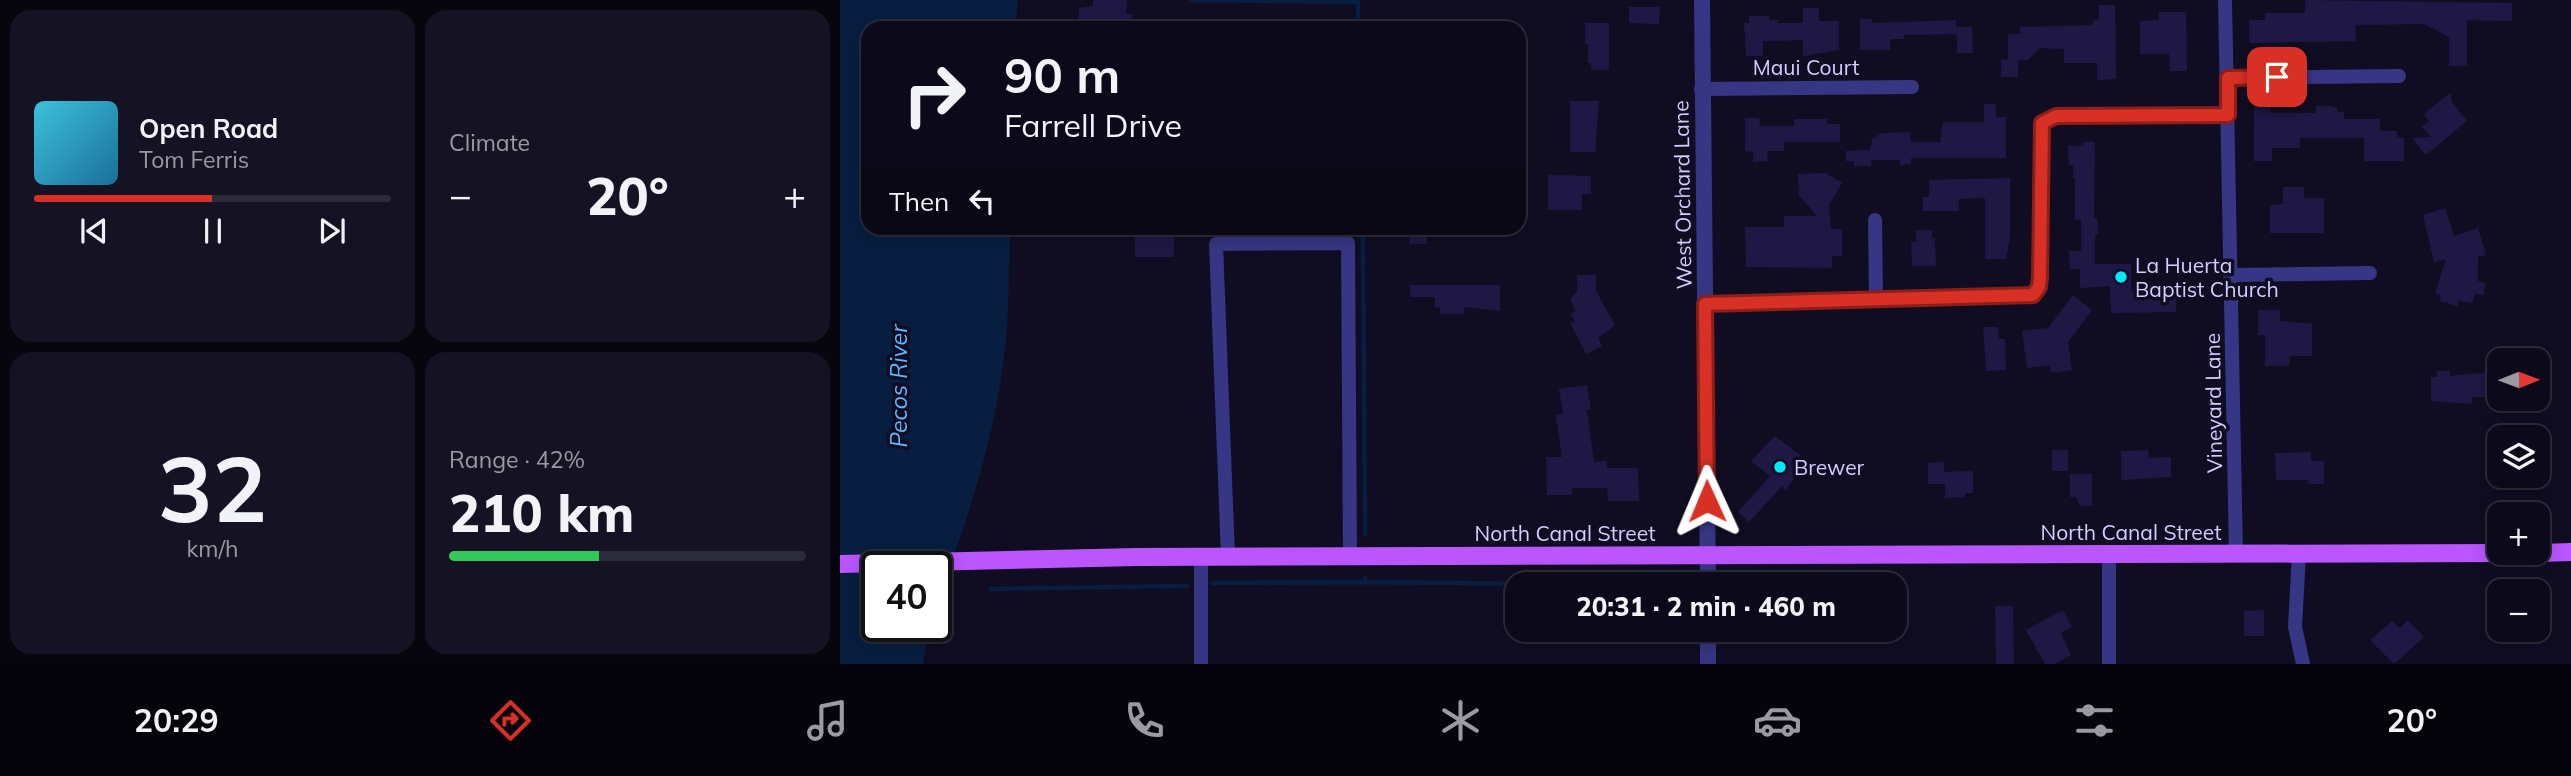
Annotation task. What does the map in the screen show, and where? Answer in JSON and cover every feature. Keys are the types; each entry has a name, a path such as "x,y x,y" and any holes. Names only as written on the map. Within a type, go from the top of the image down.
{"main road":[{"path":"2550,552 2571,552"},
{"name":"North Canal Street","path":"840,564 1350,556 2487,553"}],"street":[{"name":"West Orchard Lane","path":"1702,0 1708,572"},
{"name":"Vineyard Lane","path":"2225,0 2236,554"},
{"path":"2228,78 2399,76"},
{"name":"Maui Court","path":"1701,89 1912,87"},
{"path":"1705,304 2026,297 2036,292 2041,251 2040,131 2045,120 2056,116 2228,115"},
{"path":"1875,220 1876,299"},
{"path":"1228,557 1216,244 1348,243 1350,556"},
{"path":"2232,275 2370,273"},
{"path":"2299,554 2295,627 2302,664"},
{"path":"2109,555 2109,664"},
{"path":"1201,557 1201,664"},
{"path":"1708,642 1708,664"}],"water":[{"name":"Pecos River","path":"840,0 1018,0 1016,21 861,21 861,235 1010,235 1002,374 989,441 952,560 952,551 861,551 861,642 927,642 923,664 840,664"}],"building":[{"path":"1093,0 1127,0 1126,14 1132,14 1132,21 1078,21 1079,8 1093,6"},
{"path":"2305,0 2512,3 2512,21 2467,20 2467,66 2449,66 2449,37 2424,24 2355,25 2356,41 2249,43 2249,20 2265,20 2265,13 2305,13"},
{"path":"2099,5 2115,5 2116,79 2097,80 2097,63 2064,63 2064,49 2040,48 2028,60 2018,60 2018,77 2001,77 2001,59 2008,60 2008,34 2020,34 2020,27 2093,25 2093,20 2099,19"},
{"path":"1629,7 1660,7 1659,24 1629,23"},
{"path":"1803,8 1819,8 1819,21 1839,21 1839,50 1803,56 1803,40 1763,41 1763,56 1746,56 1744,23 1749,23 1749,16 1769,16 1769,20 1778,20 1778,23 1803,23"},
{"path":"2159,12 2186,12 2187,71 2170,71 2169,54 2140,54 2140,21 2159,20"},
{"path":"1860,19 1872,19 1872,23 1956,20 1957,34 1904,35 1904,39 1890,39 1890,50 1860,50"},
{"path":"1585,23 1609,23 1609,70 1591,70 1591,63 1588,63 1588,44 1585,44"},
{"path":"1957,27 1972,27 1973,53 1957,53"},
{"path":"2451,92 2451,101 2467,121 2426,155 2412,138 2431,137 2422,127 2429,121 2424,114"},
{"path":"1570,101 1599,101 1595,152 1570,152"},
{"path":"1984,104 1995,104 1996,117 2006,117 2006,158 1911,158 1911,164 1900,165 1900,160 1871,160 1871,166 1854,166 1854,161 1846,161 1846,151 1870,150 1872,139 1882,133 1910,132 1911,142 1940,142 1943,122 1984,122"},
{"path":"2254,105 2271,105 2271,113 2316,113 2316,106 2332,106 2337,108 2337,112 2344,112 2344,119 2380,119 2380,131 2397,131 2397,138 2404,138 2404,161 2364,161 2364,138 2300,138 2300,148 2272,148 2272,161 2254,161"},
{"path":"1745,118 1759,118 1760,126 1794,126 1794,119 1827,119 1827,124 1840,124 1840,142 1784,142 1784,151 1767,151 1768,161 1753,162 1753,151 1745,152"},
{"path":"2083,142 2095,142 2094,218 2097,218 2098,234 2095,234 2095,264 2131,264 2131,291 2176,290 2176,312 2111,313 2110,286 2080,288 2080,269 2070,269 2069,251 2081,251 2081,219 2075,220 2075,178 2073,165 2069,165 2068,146 2083,146"},
{"path":"1826,173 1842,183 1829,205 1831,229 1842,229 1842,256 1832,256 1832,268 1746,267 1745,227 1784,227 1784,216 1817,216 1799,195 1798,174"},
{"path":"1548,175 1591,176 1591,194 1582,194 1582,210 1548,210"},
{"path":"2010,178 2010,237 2006,259 1985,259 1985,198 1959,199 1959,211 1923,211 1923,197 1929,197 1929,180"},
{"path":"2283,187 2304,187 2304,198 2324,198 2324,233 2270,233 2270,205 2283,204"},
{"path":"2445,208 2454,236 2478,228 2486,255 2478,257 2478,281 2486,283 2483,295 2475,294 2472,303 2459,301 2457,306 2440,301 2441,295 2435,293 2446,259 2434,262 2423,215"},
{"path":"1916,230 1932,230 1936,266 1912,266 1911,242 1916,242"},
{"path":"1135,235 1174,235 1174,257 1135,257"},
{"path":"1409,235 1427,235 1427,244 1409,244"},
{"path":"1577,275 1596,275 1596,291 1615,325 1598,338 1602,346 1586,354 1570,323 1575,321 1571,314 1576,311 1570,299 1577,292"},
{"path":"1410,285 1500,285 1500,311 1464,307 1464,314 1440,314 1440,308 1435,307 1435,297 1410,297"},
{"path":"2073,295 2092,310 2068,342 2072,370 2051,373 2050,365 2027,368 2022,331 2048,328"},
{"path":"2258,310 2280,310 2280,321 2312,324 2312,356 2290,356 2289,366 2265,366 2265,335 2258,335"},
{"path":"1983,327 1998,327 1999,339 2005,339 2006,370 1986,371"},
{"path":"2437,371 2450,371 2450,376 2487,372 2487,397 2472,397 2472,404 2431,401 2431,377 2437,377"},
{"path":"1587,385 1591,409 1587,410 1594,462 1607,461 1607,468 1638,468 1639,501 1608,501 1607,488 1572,488 1572,495 1547,495 1546,457 1562,457 1556,415 1563,414 1559,389"},
{"name":"Brewer","path":"1775,436 1807,460 1786,490 1782,486 1749,522 1738,512 1770,476 1751,461"},
{"path":"2052,450 2068,450 2068,471 2052,471"},
{"path":"2148,450 2149,458 2171,457 2171,477 2121,480 2121,451"},
{"path":"2311,452 2311,461 2324,461 2324,484 2309,484 2308,480 2276,480 2275,453"},
{"path":"1944,462 1944,472 1973,471 1973,493 1965,493 1965,497 1945,498 1945,484 1928,484 1928,463"},
{"path":"2070,474 2092,474 2092,506 2080,506 2076,497 2070,497"},
{"path":"1995,606 2013,606 2014,664 1996,664"},
{"path":"2063,610 2072,627 2061,633 2071,655 2055,664 2045,664 2026,630"},
{"path":"2264,610 2264,636 2244,636 2244,611"},
{"path":"2408,620 2424,637 2394,664 2370,640 2392,621 2400,628"}],"waterway":[{"path":"1192,0 1358,2 1358,21"},
{"path":"1363,235 1365,534"},
{"path":"1213,583 1365,582 1365,578"},
{"path":"1365,582 1505,584"},
{"path":"991,589 1187,586"}],"place":[{"name":"La Huerta Baptist Church","path":"2121,277"},
{"name":"Brewer","path":"1780,467"}],"route":[{"path":"1707,501 1705,304 2008,298 2033,295 2039,287 2040,277 2040,131 2045,120 2056,116 2228,115 2228,78 2277,77"}]}
